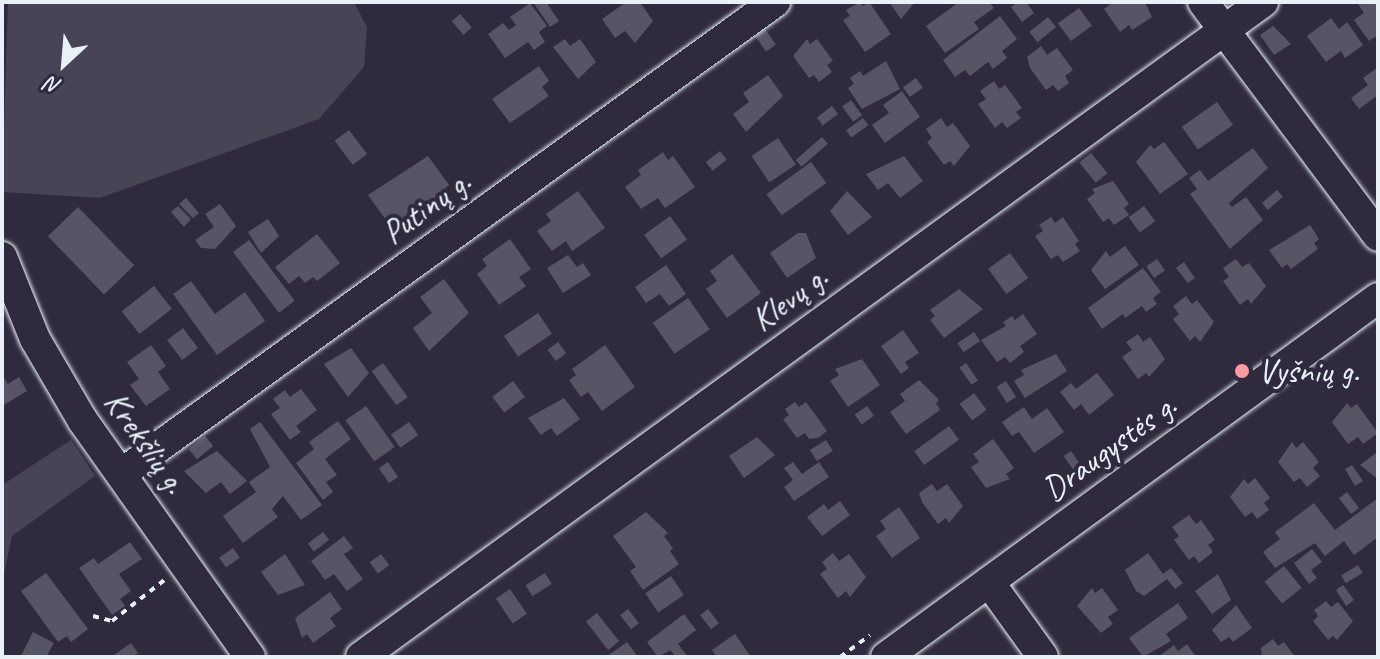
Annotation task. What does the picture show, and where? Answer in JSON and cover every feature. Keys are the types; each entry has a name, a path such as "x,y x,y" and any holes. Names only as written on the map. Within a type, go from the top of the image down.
{"street":[{"name":"Putinų g.","path":"121,474 775,2"},
{"path":"1203,2 1378,236"},
{"name":"Klevų g.","path":"361,657 1263,2"},
{"name":"Krekšlių g.","path":"2,257 35,339 121,474 250,657"},
{"name":"Draugystės g.","path":"886,657 1378,298"},
{"path":"989,582 1043,657"}],"path":[{"path":"93,616 112,621 185,564"}],"shaded area":[{"path":"8,2 354,2 367,27 364,67 319,119 100,198 2,192"},
{"path":"71,440 95,476 12,536 2,584 2,485"}],"building":[{"path":"533,2 546,2 559,21 550,27"},
{"path":"626,2 640,2 653,21 635,43 625,31 615,38 602,19"},
{"path":"860,2 863,6 869,2 891,34 865,52 843,20 850,16 846,10"},
{"path":"889,2 915,2 901,19"},
{"path":"959,2 989,2 994,8 974,22 979,29 945,53 926,26"},
{"path":"1018,2 1026,2 1034,13 1022,22 1011,7"},
{"path":"1113,2 1145,2 1152,17 1132,30 1129,25 1120,32 1104,9"},
{"path":"1357,2 1378,2 1378,35 1369,41 1354,20 1364,13"},
{"path":"530,3 547,26 539,32 545,42 534,50 528,42 505,58 488,34 503,23 509,30 516,25 510,17"},
{"path":"1079,8 1092,26 1071,41 1058,23"},
{"path":"460,14 472,28 464,35 452,21"},
{"path":"1000,16 1017,39 1002,51 1007,58 993,69 988,62 970,76 965,70 955,77 943,60"},
{"path":"1048,17 1056,27 1038,42 1029,32"},
{"path":"1331,18 1339,29 1347,22 1363,45 1345,58 1341,51 1326,62 1307,36"},
{"path":"1273,26 1291,44 1274,55 1260,35"},
{"path":"765,29 776,45 766,51 755,36"},
{"path":"565,39 570,46 580,39 596,62 578,79 553,47"},
{"path":"807,39 810,44 817,39 833,61 827,65 832,72 819,82 814,75 809,78 793,56"},
{"path":"1041,46 1047,55 1057,48 1073,70 1065,76 1069,83 1058,91 1053,85 1046,90 1030,68 1027,57"},
{"path":"886,61 900,89 862,109 848,88 854,84 850,78 860,71 863,76"},
{"path":"539,66 549,81 542,87 549,96 510,123 492,99"},
{"path":"1378,67 1378,95 1359,109 1351,98 1368,85 1363,78"},
{"path":"768,75 783,96 746,132 733,114 749,102 743,93"},
{"path":"916,78 923,88 910,97 903,87"},
{"path":"994,81 999,89 1005,85 1022,108 1016,112 1021,118 1007,128 1002,122 995,128 978,104 986,99 980,91"},
{"path":"902,91 920,117 885,143 872,125 889,113 883,105"},
{"path":"851,100 862,115 853,122 842,106"},
{"path":"1217,102 1233,125 1198,150 1182,127"},
{"path":"832,106 838,114 823,125 817,117"},
{"path":"863,118 868,125 851,138 846,130"},
{"path":"941,118 947,127 953,123 970,146 954,166 950,161 944,165 927,142 932,138 926,129"},
{"path":"349,130 367,154 353,165 335,141"},
{"path":"822,137 828,144 801,167 796,160"},
{"path":"778,138 796,165 769,182 751,156"},
{"path":"1164,142 1188,174 1160,194 1136,162 1150,145 1154,149"},
{"path":"1253,148 1268,168 1229,203 1232,207 1246,197 1263,220 1230,249 1190,194 1197,189 1189,178 1200,170 1208,181"},
{"path":"720,151 727,160 713,171 706,162"},
{"path":"663,152 668,160 673,156 695,187 665,208 658,198 641,209 625,187 641,175 638,170"},
{"path":"1091,153 1107,173 1096,183 1079,162"},
{"path":"428,156 449,185 429,204 427,201 391,227 368,195"},
{"path":"904,156 923,181 900,198 888,183 878,190 866,174"},
{"path":"811,162 826,183 782,215 767,194"},
{"path":"1113,181 1129,204 1124,208 1129,215 1114,225 1109,218 1103,222 1087,199 1095,193 1092,189"},
{"path":"1277,190 1283,197 1268,210 1262,203"},
{"path":"578,191 605,228 572,251 566,241 552,251 537,231 551,221 546,214"},
{"path":"847,191 872,217 848,235 830,211"},
{"path":"186,198 199,213 193,218 179,204"},
{"path":"220,204 236,226 215,249 201,248 195,240 214,227 205,214"},
{"path":"178,206 191,219 184,227 171,212"},
{"path":"1144,206 1155,221 1140,233 1129,217"},
{"path":"78,207 134,265 104,294 48,236"},
{"path":"670,216 687,239 661,258 644,235"},
{"path":"1051,217 1055,223 1063,217 1079,241 1075,244 1080,251 1063,262 1058,255 1051,259 1035,236 1043,231 1039,225"},
{"path":"268,219 279,236 261,253 248,232"},
{"path":"1310,225 1319,239 1314,243 1318,249 1291,269 1287,264 1282,268 1269,250"},
{"path":"798,233 806,233 816,258 787,278 770,253"},
{"path":"317,234 340,263 317,281 313,277 305,283 299,276 289,284 275,267"},
{"path":"510,239 531,269 519,277 526,286 499,305 477,274 487,266 482,259"},
{"path":"249,240 295,301 279,313 233,252"},
{"path":"1125,246 1139,265 1105,289 1091,270 1106,251 1110,257"},
{"path":"1010,253 1028,278 1006,294 988,269"},
{"path":"732,254 761,293 727,318 706,289 717,281 710,271"},
{"path":"568,255 577,267 583,263 591,275 563,293 547,268"},
{"path":"1157,259 1165,271 1154,278 1146,266"},
{"path":"1236,259 1242,267 1249,263 1266,286 1251,304 1248,299 1240,305 1223,281 1229,277 1223,268"},
{"path":"1184,262 1195,278 1188,283 1176,268"},
{"path":"666,265 686,294 669,306 660,294 646,303 635,287"},
{"path":"1143,268 1161,292 1153,298 1157,304 1146,312 1142,306 1125,318 1123,314 1102,329 1088,308"},
{"path":"444,279 469,313 429,351 413,328 432,313 420,297"},
{"path":"191,281 215,314 245,292 265,321 217,355 173,294"},
{"path":"154,286 172,309 140,334 122,311"},
{"path":"959,289 983,309 944,338 930,320 935,316 930,310"},
{"path":"1186,296 1192,304 1197,300 1214,322 1200,342 1195,336 1190,341 1173,319 1179,314 1173,306"},
{"path":"688,298 710,329 675,354 653,323"},
{"path":"538,313 552,334 518,357 504,336"},
{"path":"1023,314 1037,334 1020,346 1024,352 1010,363 1005,357 997,362 981,340 1006,326 1003,322 1012,316 1015,320"},
{"path":"183,328 198,348 182,360 167,340"},
{"path":"903,330 919,353 905,362 909,368 901,374 881,346"},
{"path":"974,332 980,341 964,352 957,343"},
{"path":"1138,334 1143,342 1150,337 1165,359 1149,377 1146,373 1138,379 1122,357 1132,350 1126,342"},
{"path":"558,342 566,353 556,361 547,350"},
{"path":"151,345 166,366 158,372 170,389 146,406 130,385 139,379 127,362"},
{"path":"605,345 635,387 602,411 588,392 581,397 569,380 576,375 572,369"},
{"path":"351,348 369,373 348,397 324,364"},
{"path":"1056,354 1067,371 1025,398 1014,381 1024,375 1021,370"},
{"path":"862,359 880,385 848,407 830,381 839,375 835,369"},
{"path":"383,363 408,397 396,405 372,371"},
{"path":"966,363 978,380 971,385 959,368"},
{"path":"1097,373 1114,395 1089,415 1081,404 1074,410 1060,392 1071,383 1076,389"},
{"path":"2,375 8,384 19,377 27,391 2,406"},
{"path":"919,380 939,400 936,403 940,410 906,434 890,412 905,401 900,394"},
{"path":"513,381 525,397 504,413 492,397"},
{"path":"1006,381 1016,397 1007,403 997,387"},
{"path":"301,389 317,410 296,426 301,432 290,440 271,414 280,408 273,399 285,390 290,397"},
{"path":"974,393 987,410 972,421 960,404"},
{"path":"564,398 580,419 557,436 551,428 541,435 528,418"},
{"path":"795,402 799,407 806,402 827,431 818,438 809,439 805,433 797,438 783,419 789,415 785,409"},
{"path":"1347,403 1351,408 1357,404 1378,433 1363,444 1358,437 1348,444 1332,422"},
{"path":"366,406 395,447 374,461 346,420"},
{"path":"867,406 874,416 862,424 855,415"},
{"path":"1024,407 1032,419 1047,408 1064,432 1034,453 1019,432 1012,436 1002,422"},
{"path":"338,421 351,439 325,459 337,475 326,482 333,492 323,500 296,463 314,449 309,442"},
{"path":"260,422 322,505 301,520 283,496 272,509 278,517 243,543 223,516 256,492 249,482 270,467 250,429"},
{"path":"409,422 418,435 400,448 391,435"},
{"path":"949,426 959,440 924,465 914,451"},
{"path":"205,436 213,446 197,459 189,449"},
{"path":"757,437 775,455 744,478 729,456"},
{"path":"993,439 1014,468 1006,474 1010,479 986,488 971,467 979,462 973,454"},
{"path":"826,440 833,451 817,461 810,450"},
{"path":"1292,442 1296,448 1303,442 1319,462 1313,468 1320,476 1307,487 1300,478 1294,482 1278,462"},
{"path":"217,451 247,481 230,494 221,482 206,493 184,471"},
{"path":"1071,451 1083,468 1076,473 1064,456"},
{"path":"1376,453 1378,475 1375,477 1360,465"},
{"path":"388,462 398,477 389,483 379,468"},
{"path":"793,462 802,474 819,462 829,477 794,501 784,487 793,480 784,468"},
{"path":"1352,465 1363,481 1355,486 1345,469"},
{"path":"1255,478 1270,498 1264,503 1269,510 1257,519 1252,512 1245,517 1230,497 1244,479 1248,484"},
{"path":"932,484 937,491 947,484 963,506 949,523 946,518 938,524 922,502 919,493"},
{"path":"1347,492 1359,508 1351,514 1339,498"},
{"path":"1378,498 1378,537 1354,555 1344,541 1325,556 1315,543 1275,568 1263,552 1280,539 1275,532 1314,503 1335,530"},
{"path":"840,501 850,515 822,536 807,517 824,504 828,510"},
{"path":"899,507 920,538 892,558 876,536 886,529 880,521"},
{"path":"646,512 668,533 664,536 679,564 643,590 630,571 636,567 613,536"},
{"path":"1189,515 1196,524 1201,520 1215,540 1208,545 1213,552 1199,563 1194,556 1189,560 1174,540 1179,536 1172,527"},
{"path":"323,532 329,540 314,551 308,543"},
{"path":"344,536 353,548 344,554 363,579 347,591 334,574 325,580 311,561"},
{"path":"130,542 142,559 119,574 131,591 120,599 125,606 112,615 79,568 94,558 98,564"},
{"path":"233,548 240,558 226,568 219,558"},
{"path":"1312,549 1322,562 1311,570 1317,578 1309,584 1294,563"},
{"path":"833,553 839,561 849,554 866,577 850,597 846,591 838,598 820,574 827,569 822,562"},
{"path":"1148,553 1163,574 1171,568 1183,583 1175,589 1167,579 1144,596 1136,591 1125,570"},
{"path":"285,554 305,585 278,595 261,572"},
{"path":"381,554 389,565 378,574 370,562"},
{"path":"1358,565 1363,573 1346,583 1341,576"},
{"path":"1284,566 1302,588 1282,603 1265,582"},
{"path":"46,573 88,629 71,642 67,636 58,642 21,591"},
{"path":"545,573 552,584 532,596 525,585"},
{"path":"1218,574 1231,600 1212,614 1195,591"},
{"path":"671,576 684,595 658,612 645,593"},
{"path":"1343,585 1354,600 1346,606 1336,590"},
{"path":"1092,588 1095,593 1102,588 1118,610 1108,617 1113,624 1101,633 1077,606"},
{"path":"510,589 527,614 513,623 496,599"},
{"path":"330,592 342,609 330,618 336,626 313,643 307,634 302,638 295,618"},
{"path":"1326,601 1331,607 1338,602 1353,621 1337,640 1333,636 1328,640 1313,621 1318,616 1314,610"},
{"path":"1178,603 1188,618 1166,634 1171,641 1143,657 1129,638"},
{"path":"1236,605 1252,628 1233,642 1229,637 1221,642 1212,630"},
{"path":"628,609 639,623 631,629 620,615"},
{"path":"708,609 719,623 711,629 700,615"},
{"path":"597,613 619,641 608,650 586,622"},
{"path":"684,614 696,630 678,644 688,657 676,657 670,650 658,657 647,642"},
{"path":"33,632 54,643 46,657 21,656"},
{"path":"735,634 751,657 717,657 712,650"},
{"path":"1273,639 1278,646 1284,642 1295,657 1262,657 1261,648"},
{"path":"627,642 638,657 606,657"},
{"path":"131,643 138,653 133,657 111,657"},
{"path":"1187,644 1196,657 1158,657 1174,645 1178,651"}],"place":[{"name":"Vyšnių g.","path":"1242,371"}]}
